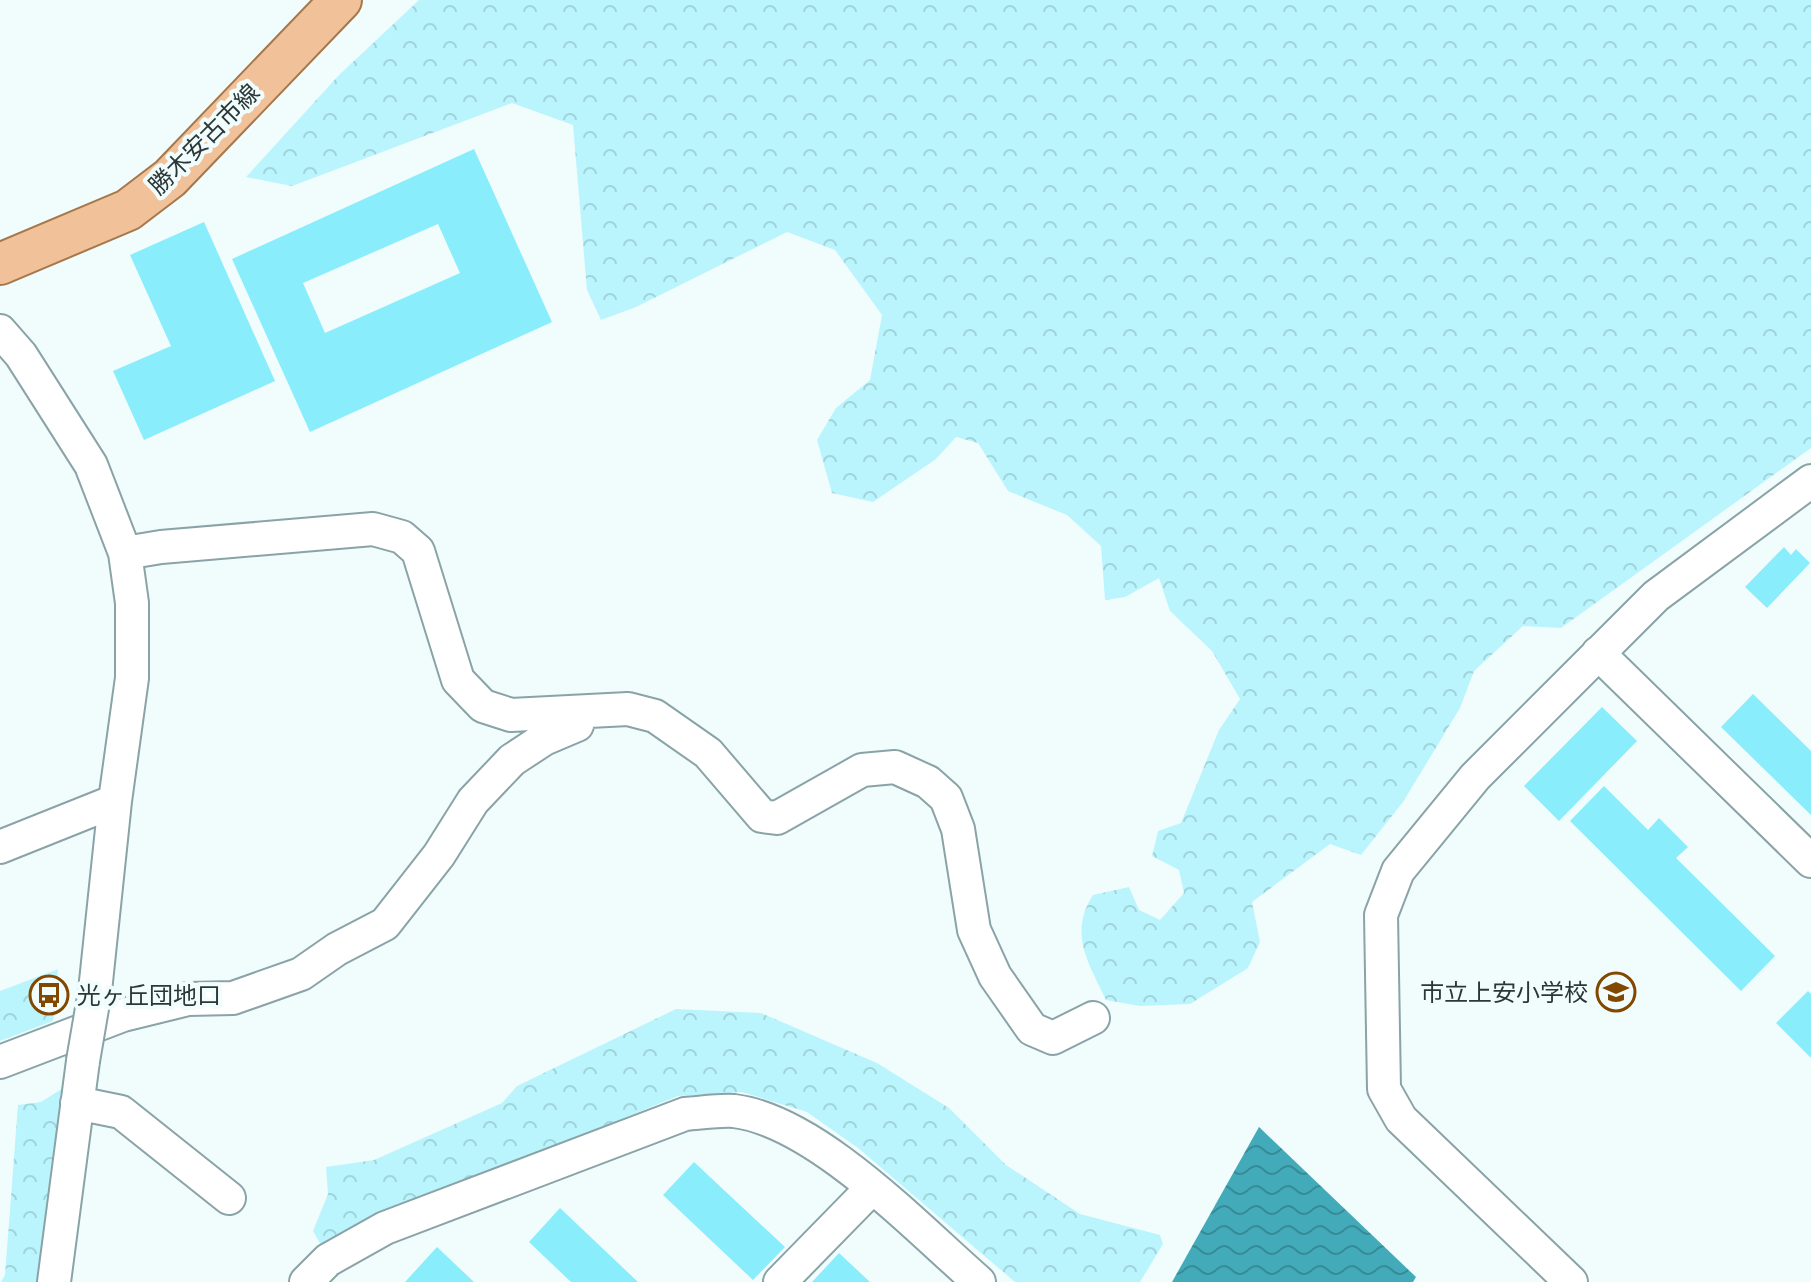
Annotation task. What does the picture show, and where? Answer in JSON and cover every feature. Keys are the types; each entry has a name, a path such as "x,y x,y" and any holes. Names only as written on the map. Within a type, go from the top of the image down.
{"main road":[{"name":"勝木安古市線","path":"0,264 128,210 170,178 341,0"}],"street":[{"path":"0,331 21,355 91,465 125,553 132,603 132,678 115,801 95,991 54,1282"},
{"path":"1571,1282 1401,1119 1384,1089 1381,915 1398,871 1475,777 1656,596 1811,481"},
{"path":"125,553 161,547 373,529 402,537 418,551 458,680 483,706 511,715 628,709 655,716 708,753 762,816 777,818 862,770 895,767 928,782 946,798 958,829 974,930 995,976 1032,1029 1053,1038 1093,1018"},
{"path":"1598,653 1811,861"},
{"path":"0,1062 123,1015 188,999 233,998 301,974 337,949 385,924 439,855 473,801 512,760 544,739 577,725 581,712"},
{"path":"0,847 115,801"},
{"path":"77,1103 121,1112 229,1198"},
{"path":"306,1282 328,1260 385,1228 685,1114 734,1111 784,1126 841,1163 979,1282"},
{"path":"780,1282 871,1189"}],"green space":[{"path":"419,0 1811,0 1811,448 1561,628 1523,626 1474,671 1460,708 1403,802 1361,855 1330,844 1252,902 1260,942 1248,968 1190,1004 1140,1006 1106,1000 1084,948 1082,923 1086,909 1093,895 1129,887 1139,910 1160,920 1184,893 1179,870 1152,856 1158,831 1181,823 1219,730 1240,699 1212,651 1170,611 1159,578 1125,597 1105,600 1101,546 1067,515 1008,491 978,443 956,437 936,459 873,502 832,493 817,440 836,408 870,380 882,315 835,250 787,232 636,307 601,320 587,290 573,125 512,103 292,186 246,177 339,75"},
{"path":"58,969 53,1021 0,1041 0,991"},
{"path":"676,1009 761,1013 877,1063 949,1108 1006,1165 1080,1214 1160,1235 1163,1244 1140,1282 1015,1282 858,1148 807,1112 742,1092 678,1096 377,1218 322,1247 313,1231 328,1194 326,1167 374,1160 502,1103 517,1086"},
{"path":"79,1078 50,1282 1,1282 5,1275 18,1105 41,1102"}],"water":[{"path":"1259,1127 1416,1277 1413,1282 1172,1282"}],"building":[{"path":"474,149 552,322 310,432 232,259","holes":["438,224 460,273 325,333 303,283"]},
{"path":"204,222 275,381 144,440 113,371 171,346 130,255"},
{"path":"1784,547 1791,555 1796,549 1810,563 1767,608 1745,587"},
{"path":"1753,694 1811,751 1811,815 1721,727"},
{"path":"1602,707 1637,741 1559,821 1524,786"},
{"path":"1604,786 1648,830 1659,818 1688,847 1676,858 1775,956 1741,991 1570,821"},
{"path":"1808,991 1811,994 1811,1058 1776,1023"},
{"path":"694,1162 785,1247 753,1280 663,1195"},
{"path":"560,1208 638,1282 571,1282 529,1242"},
{"path":"437,1247 474,1282 405,1282"},
{"path":"839,1253 870,1282 812,1282"}],"place":[{"name":"市立上安小学校","path":"1616,992"},
{"name":"光ヶ丘団地口","path":"49,995"}]}
